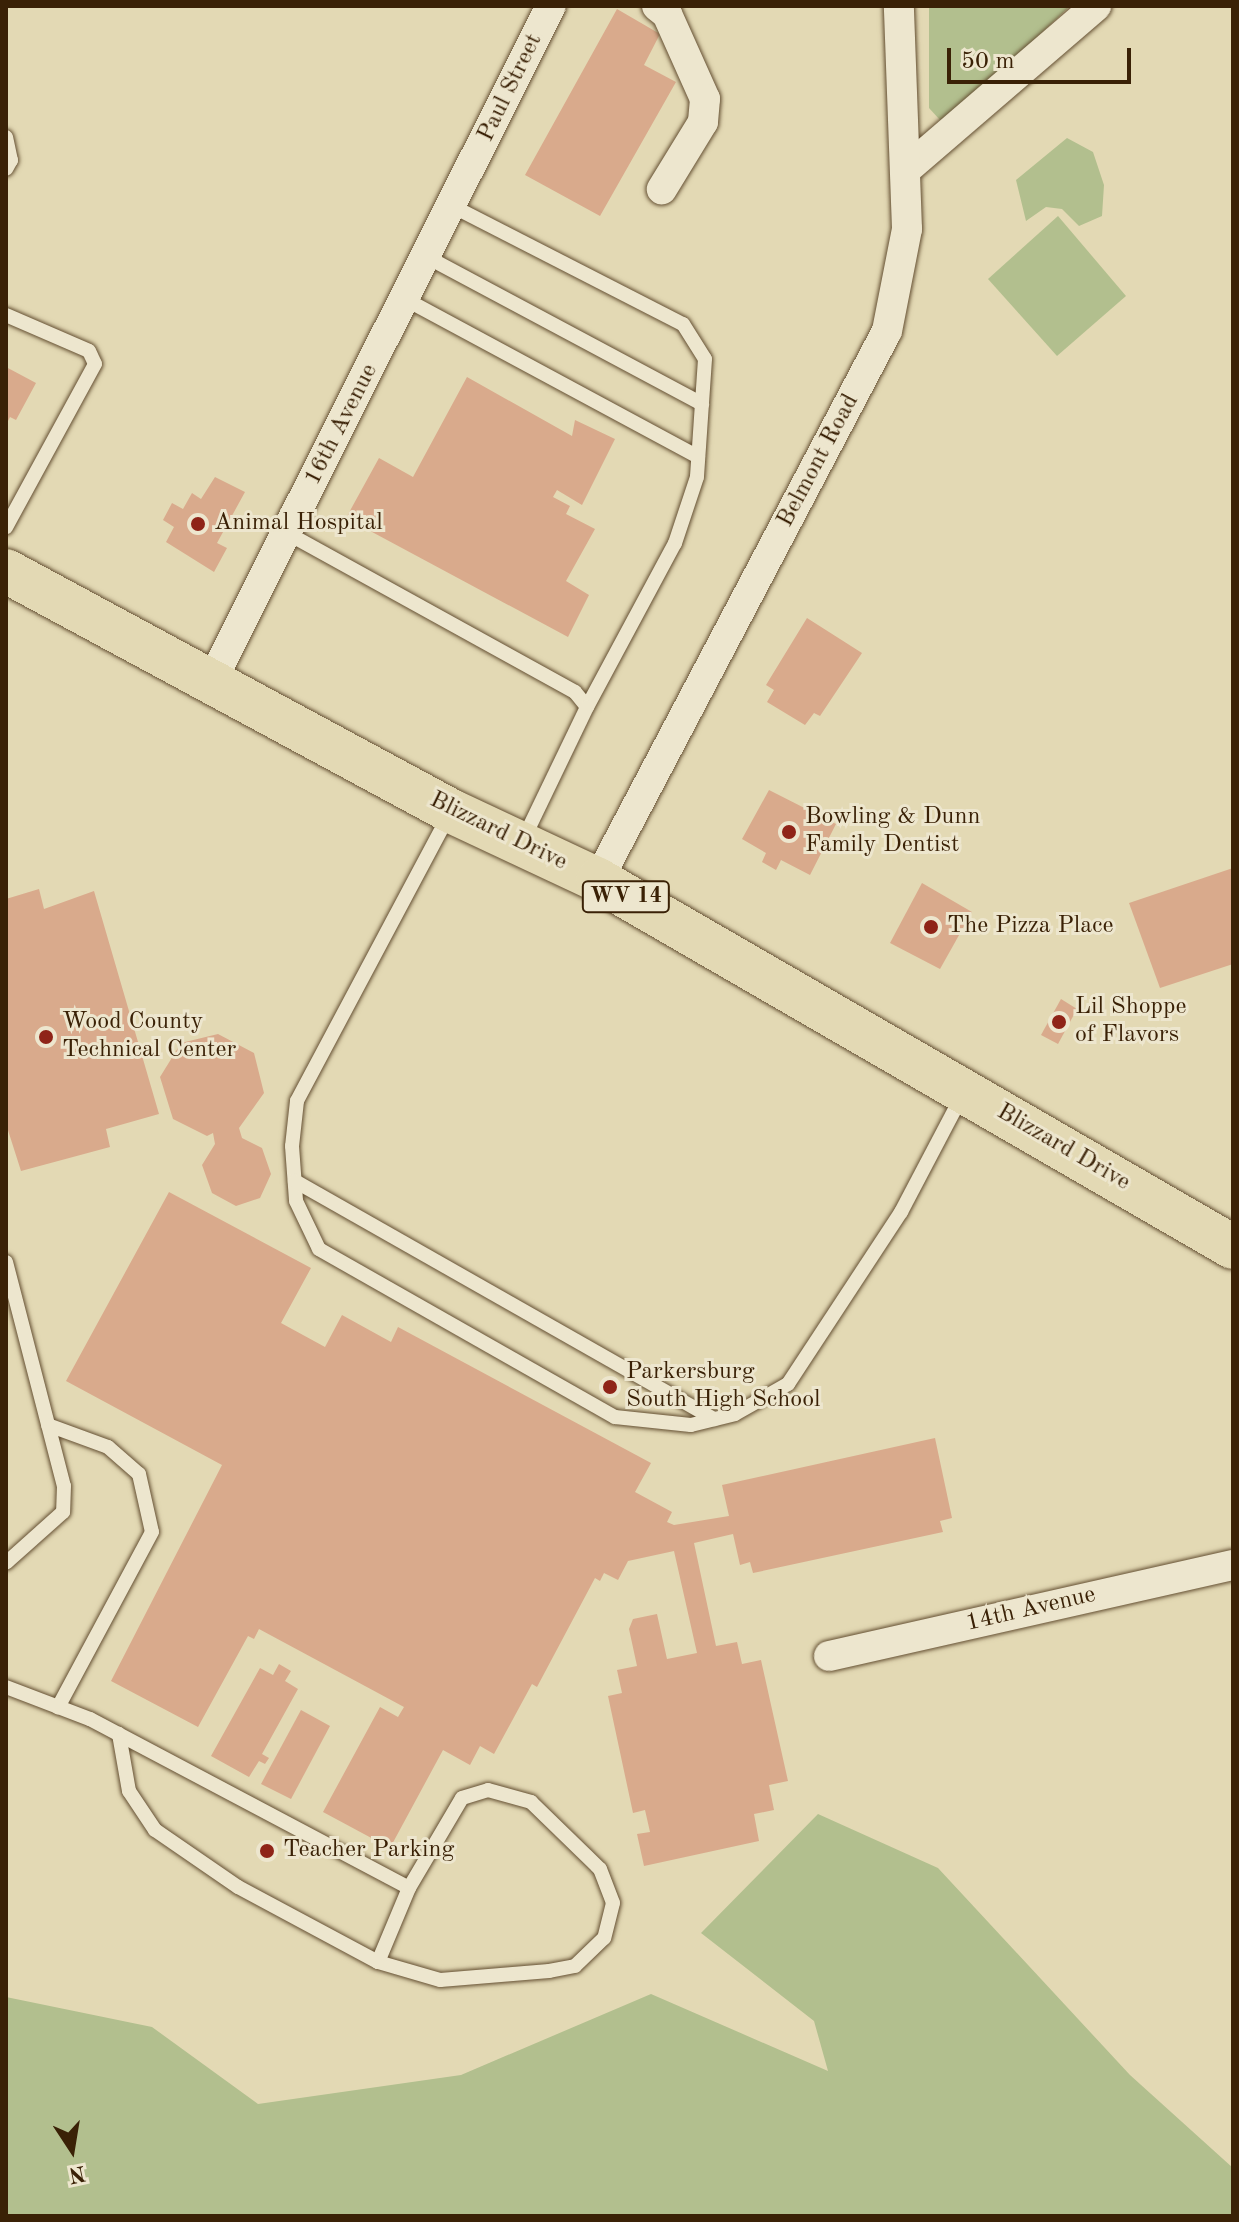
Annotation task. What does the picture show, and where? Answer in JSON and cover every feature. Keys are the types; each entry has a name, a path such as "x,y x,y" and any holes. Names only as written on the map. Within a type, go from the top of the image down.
{"main road":[{"name":"Blizzard Drive","path":"6,571 451,811 598,880 1230,1241"}],"street":[{"name":"Paul Street","path":"471,170 551,6"},
{"path":"657,6 667,14 705,99 703,122 662,189"},
{"name":"Belmont Road","path":"598,880 887,331 907,229 909,167 899,6"},
{"path":"909,167 1096,6"},
{"name":"16th Avenue","path":"212,680 471,170"},
{"name":"14th Avenue","path":"829,1656 1233,1565"}],"lane":[{"path":"6,137 11,160 6,169"},
{"path":"452,206 683,324 705,359 697,477 675,543 587,707 521,844"},
{"path":"427,257 702,404"},
{"path":"405,299 698,457"},
{"path":"6,315 89,351 95,364 6,527"},
{"path":"287,533 575,692 587,707"},
{"path":"451,811 297,1101 292,1146 296,1201 319,1249 615,1417 691,1425 735,1414 788,1384 901,1212 965,1092"},
{"path":"295,1181 714,1419"},
{"path":"6,1262 64,1486 63,1512 6,1563"},
{"path":"48,1425 108,1447 139,1474 152,1532 58,1707"},
{"path":"6,1687 119,1734 409,1888"},
{"path":"119,1734 129,1791 155,1830 238,1887 378,1962 440,1980 575,1966 604,1938 613,1903 600,1869 531,1802 488,1790 462,1798 409,1888 378,1962"}],"green space":[{"path":"929,6 1070,6 953,116 940,120 929,108"},
{"path":"1067,138 1093,152 1104,185 1102,216 1079,226 1062,209 1046,207 1026,221 1016,180"},
{"path":"1058,216 1126,296 1057,356 988,279"},
{"path":"818,1814 938,1868 1130,2075 1233,2168 1233,2216 6,2216 6,1997 152,2027 258,2104 461,2075 651,1994 828,2071 814,2021 701,1933"}],"building":[{"path":"617,9 660,34 644,65 676,82 600,216 525,175"},
{"path":"6,367 36,383 16,420 10,417 6,425"},
{"path":"467,377 572,436 575,420 615,439 582,505 557,490 553,497 570,506 566,514 595,529 566,581 589,595 568,637 346,518 379,458 413,477"},
{"name":"Animal Hospital","path":"215,477 245,492 217,543 227,548 214,572 166,542 174,527 163,520 172,503 183,509 192,493 201,499"},
{"path":"807,618 862,653 820,716 814,713 805,725 767,702 774,690 766,685"},
{"name":"Bowling & Dunn Family Dentist","path":"769,790 836,824 810,875 781,860 776,870 762,862 766,853 742,839"},
{"path":"1233,868 1233,964 1160,988 1129,903"},
{"name":"The Pizza Place","path":"922,883 972,912 940,969 890,943"},
{"path":"39,889 44,909 94,891 159,1114 106,1129 110,1147 21,1171 6,1124 6,899"},
{"name":"Lil Shoppe of Flavors","path":"1061,999 1077,1009 1058,1044 1041,1035"},
{"path":"218,1034 254,1053 264,1093 239,1128 242,1138 262,1148 271,1174 260,1198 236,1206 212,1193 202,1165 215,1144 213,1133 207,1136 173,1119 160,1077 181,1043"},
{"name":"Parkersburg South High School","path":"169,1192 311,1268 281,1323 325,1347 342,1315 391,1342 398,1327 651,1463 635,1492 672,1512 667,1522 674,1525 729,1516 722,1485 935,1438 952,1518 940,1521 943,1532 753,1573 750,1562 740,1565 733,1534 694,1543 716,1646 737,1642 742,1664 761,1660 788,1781 769,1785 774,1810 754,1814 759,1841 644,1866 637,1834 650,1832 645,1810 633,1813 608,1696 622,1693 617,1670 637,1666 629,1629 633,1619 657,1614 667,1659 697,1653 674,1551 628,1561 618,1580 604,1573 600,1581 595,1578 537,1687 532,1684 494,1754 480,1746 470,1765 443,1750 390,1848 323,1812 380,1707 398,1717 404,1707 259,1629 254,1639 248,1636 198,1727 111,1681 222,1465 66,1381"},
{"path":"279,1664 291,1671 285,1681 298,1689 262,1754 269,1758 265,1764 259,1761 249,1777 211,1756 260,1668 273,1675"},
{"path":"301,1710 330,1726 291,1799 261,1784"}],"place":[{"name":"Animal Hospital","path":"198,524"},
{"name":"Bowling & Dunn Family Dentist","path":"789,832"},
{"name":"The Pizza Place","path":"931,927"},
{"name":"Lil Shoppe of Flavors","path":"1059,1022"},
{"name":"Wood County Technical Center","path":"46,1037"},
{"name":"Parkersburg South High School","path":"610,1387"},
{"name":"Teacher Parking","path":"267,1851"}]}
